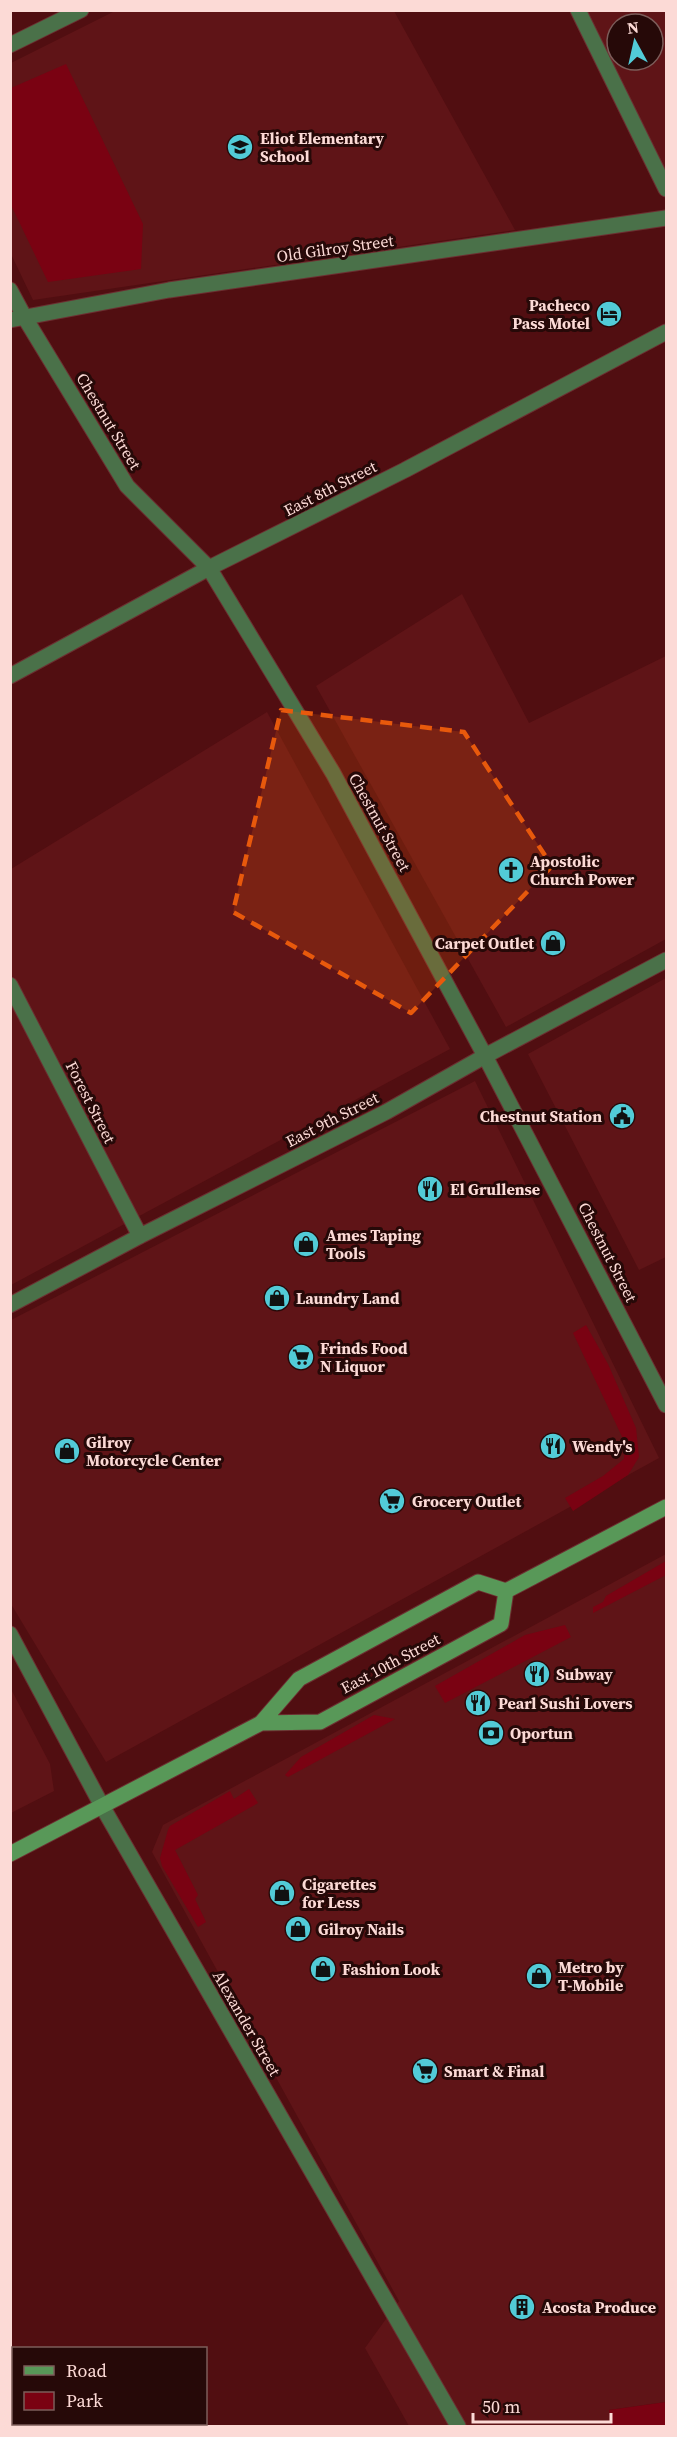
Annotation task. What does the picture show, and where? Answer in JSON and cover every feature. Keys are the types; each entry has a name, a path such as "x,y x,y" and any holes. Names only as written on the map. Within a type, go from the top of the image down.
{"main road":[{"path":"506,1591 666,1507"},
{"name":"East 10th Street","path":"10,1854 261,1723 298,1679 478,1582 506,1591 501,1624 320,1722 261,1723"}],"street":[{"path":"10,45 81,10"},
{"path":"578,10 666,189"},
{"name":"Old Gilroy Street","path":"18,319 169,290 666,218"},
{"name":"Chestnut Street","path":"10,290 18,319 127,486 209,568 333,773 485,1056 666,1406"},
{"name":"East 8th Street","path":"10,676 209,568 405,470 666,332"},
{"name":"East 9th Street","path":"10,1305 140,1236 386,1112 485,1056 666,960"},
{"name":"Forest Street","path":"10,985 140,1236"},
{"name":"Alexander Street","path":"10,1634 102,1806 458,2427"}],"highlighted area":[{"path":"281,710 464,732 552,866 411,1013 233,912"}],"shaded area":[{"name":"Eliot Elementary School","path":"115,11 394,11 515,230 33,300 11,254 11,63"},
{"path":"585,11 666,11 666,171 617,72 665,72 665,12 605,12 605,51"},
{"path":"462,594 529,723 666,656 666,939 506,1027 316,686"},
{"path":"267,712 450,1049 11,1285 11,869"},
{"path":"666,978 666,1257 639,1270 528,1054"},
{"path":"475,1081 659,1458 106,1762 11,1604 11,1320"},
{"path":"666,1554 666,2402 609,2410 611,2426 409,2426 365,2348 399,2301 152,1852 163,1825"},
{"path":"11,1689 50,1764 54,1791 11,1813"}],"green space":[{"path":"66,64 143,224 141,269 48,282 11,205 11,88"},
{"path":"586,1325 608,1364 636,1428 639,1457 628,1475 573,1511 565,1498 603,1476 624,1459 625,1443 573,1333"},
{"path":"666,1561 666,1575 593,1613 593,1607 603,1602 606,1596"},
{"path":"565,1625 571,1637 445,1703 435,1686 525,1635"},
{"path":"374,1715 395,1719 288,1777 285,1775 301,1757"},
{"path":"249,1789 258,1803 175,1850 198,1895 195,1899 206,1922 198,1927 162,1866 160,1858 168,1830 170,1826 230,1791 234,1799"},
{"path":"666,2402 666,2426 611,2426 609,2410"}],"place":[{"name":"Eliot Elementary School","path":"240,147"},
{"name":"Pacheco Pass Motel","path":"609,314"},
{"name":"Apostolic Church Power","path":"511,870"},
{"name":"Carpet Outlet","path":"553,943"},
{"name":"Chestnut Station","path":"622,1116"},
{"name":"El Grullense","path":"430,1189"},
{"name":"Ames Taping Tools","path":"306,1244"},
{"name":"Laundry Land","path":"277,1298"},
{"name":"Frinds Food N Liquor","path":"301,1357"},
{"name":"Wendy's","path":"553,1446"},
{"name":"Gilroy Motorcycle Center","path":"67,1451"},
{"name":"Grocery Outlet","path":"392,1501"},
{"name":"Subway","path":"537,1674"},
{"name":"Pearl Sushi Lovers","path":"478,1703"},
{"name":"Oportun","path":"491,1733"},
{"name":"Cigarettes for Less","path":"282,1893"},
{"name":"Gilroy Nails","path":"298,1929"},
{"name":"Fashion Look","path":"323,1969"},
{"name":"Metro by T-Mobile","path":"539,1976"},
{"name":"Smart & Final","path":"425,2071"},
{"name":"Acosta Produce","path":"522,2307"}]}
